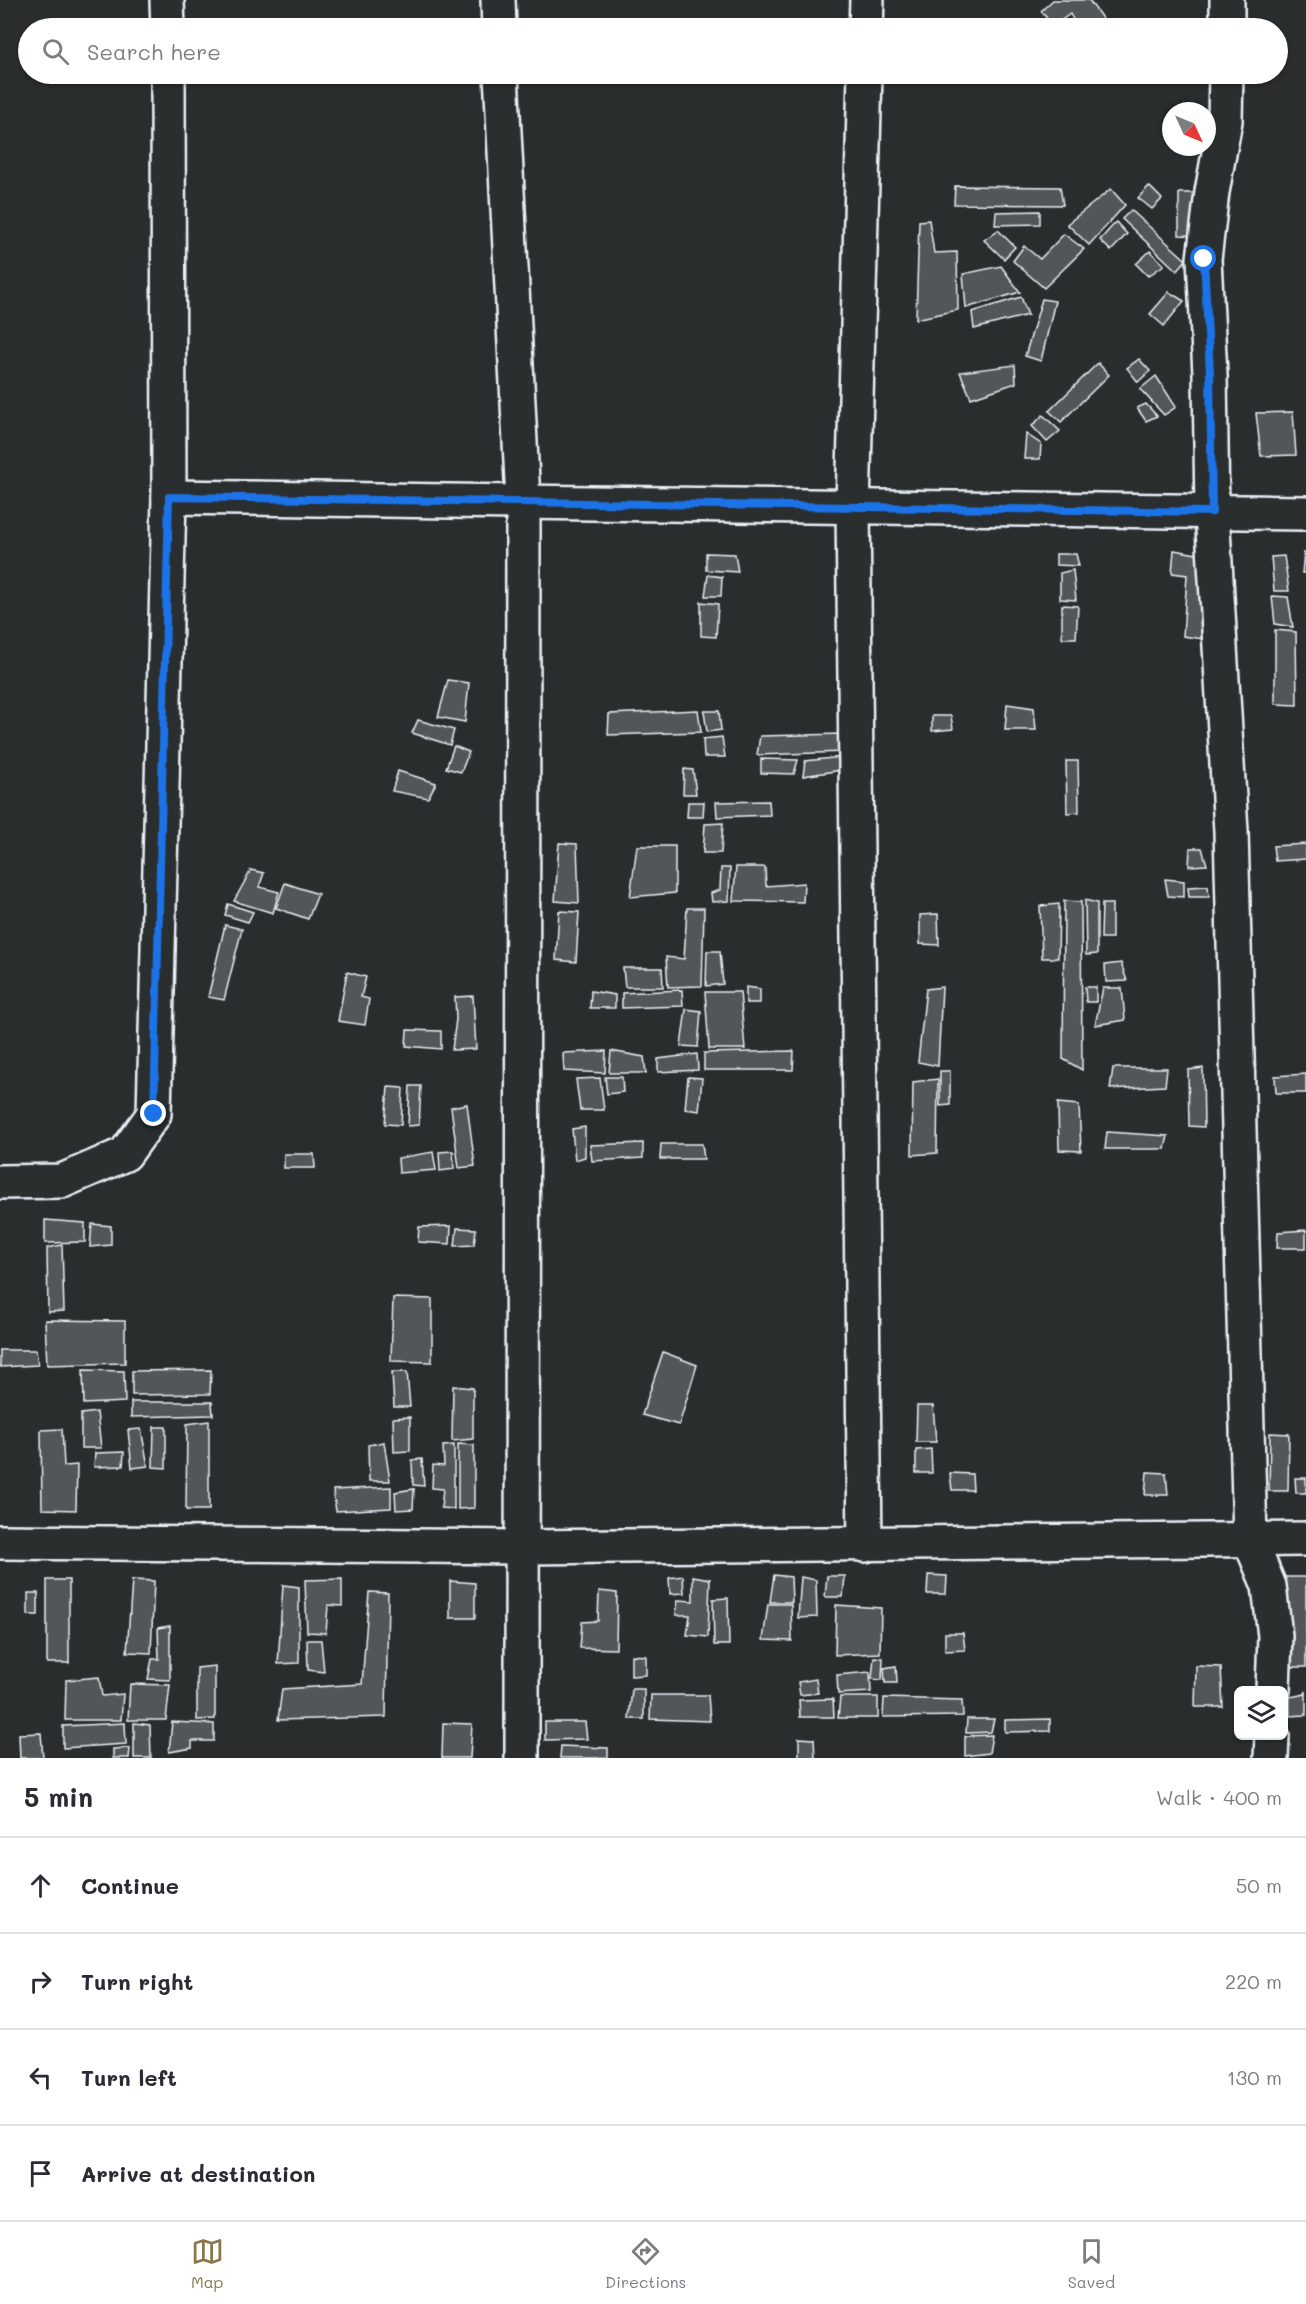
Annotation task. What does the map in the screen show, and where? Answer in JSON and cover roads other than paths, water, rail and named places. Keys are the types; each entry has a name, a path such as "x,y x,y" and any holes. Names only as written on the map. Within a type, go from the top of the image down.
{"street":[{"path":"168,0 168,18"},
{"path":"498,0 499,18"},
{"path":"866,18 867,0"},
{"path":"1227,0 1227,18"},
{"path":"0,1182 62,1181 124,1154 154,1114 169,497 168,84"},
{"path":"502,84 523,500 522,1758"},
{"path":"865,84 853,507 865,1545"},
{"path":"1227,84 1225,121 1212,192 1204,259 1210,374 1212,512 1231,831 1250,1540 1269,1586 1275,1636 1274,1686"},
{"path":"169,497 523,500 1306,513"},
{"path":"0,1542 523,1547 1306,1539"},
{"path":"1271,1758 1272,1740"}]}
